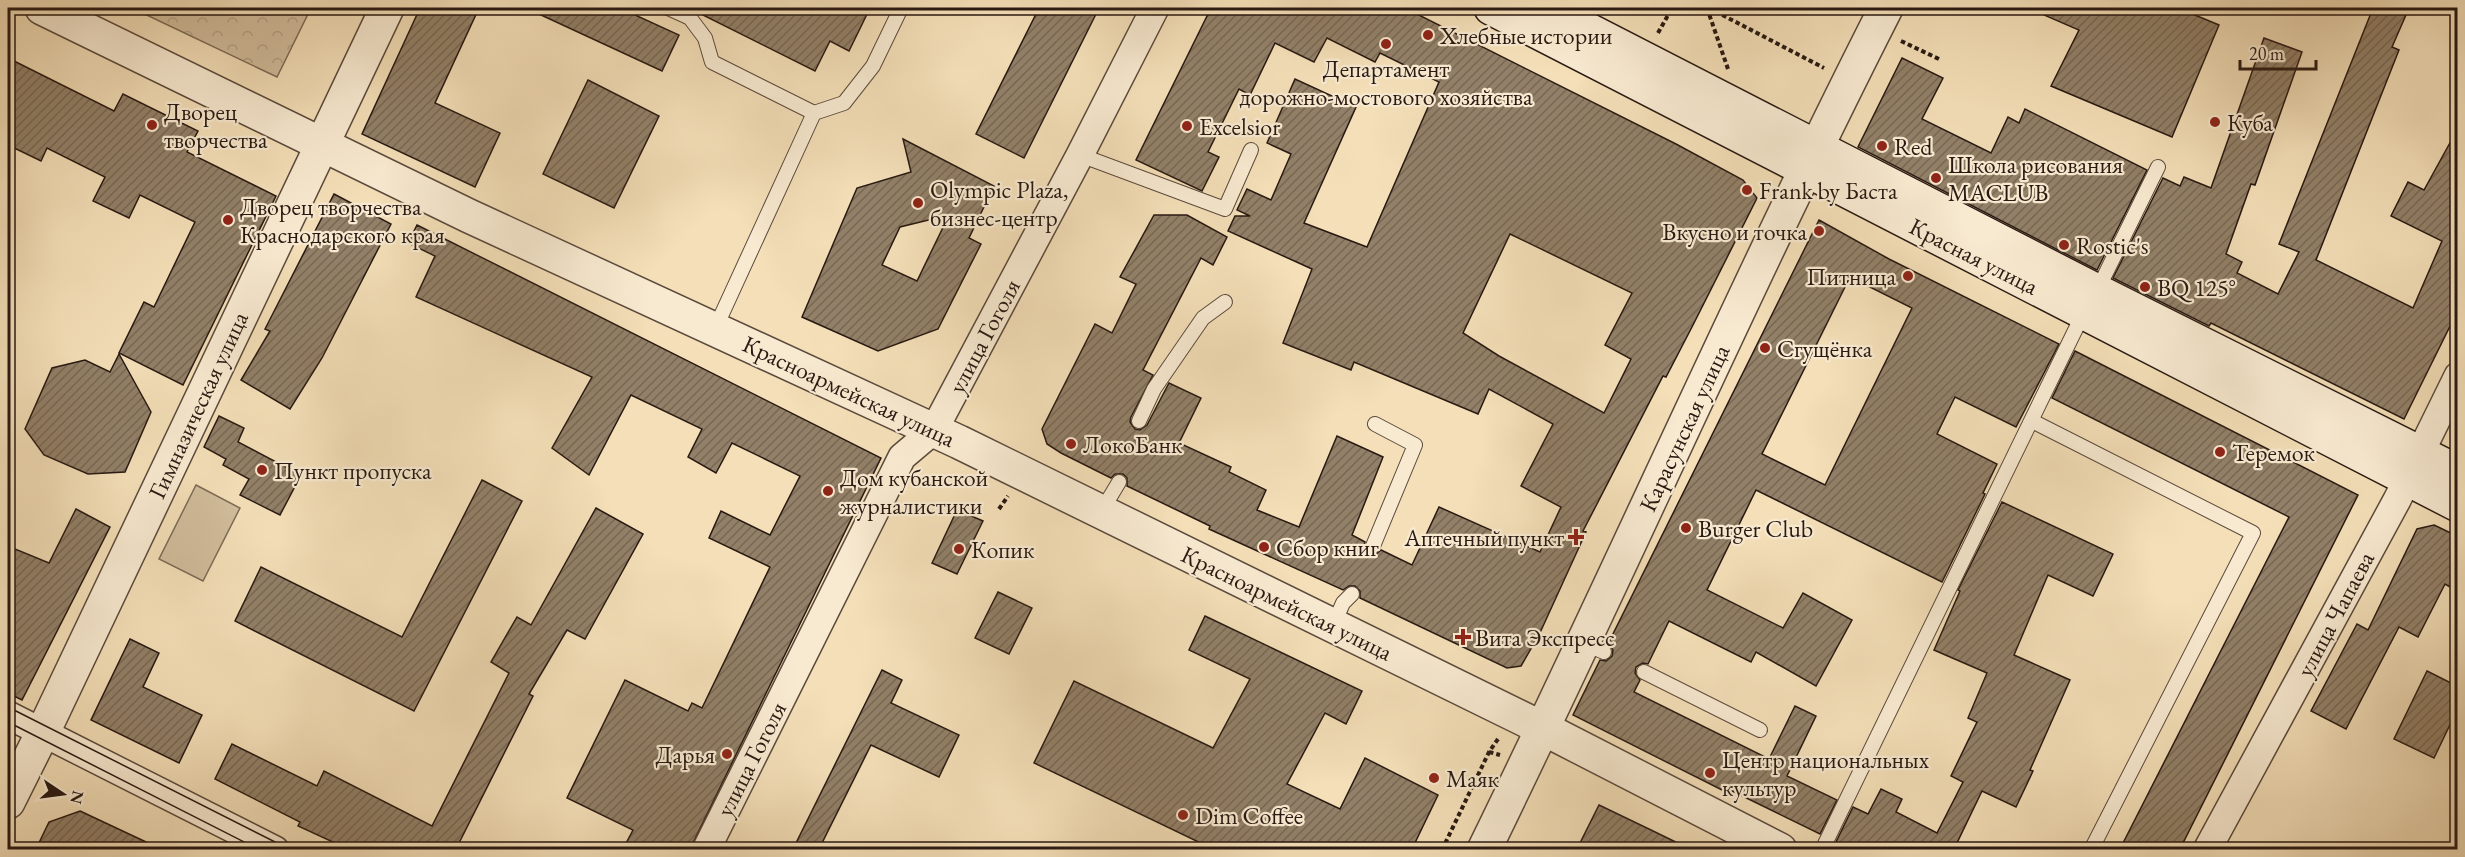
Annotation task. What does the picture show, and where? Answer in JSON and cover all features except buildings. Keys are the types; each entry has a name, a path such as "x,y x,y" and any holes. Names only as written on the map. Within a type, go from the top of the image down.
{"street":[{"name":"Красноармейская улица","path":"42,8 469,216 934,430 1543,729 1780,849"},
{"name":"Гимназическая улица","path":"8,802 387,8"},
{"name":"улица Гоголя","path":"706,849 902,457 934,430 1155,8"},
{"name":"Красная улица","path":"1491,8 1810,157"},
{"name":"Красная улица","path":"1546,8 1810,157 2414,466 2457,505"},
{"name":"Карасунская улица","path":"1484,849 1543,729 1594,648 1810,157 1886,8"},
{"name":"улица Чапаева","path":"2207,849 2414,466 2457,376"},
{"name":"Красная улица","path":"2414,466 2457,472"},
{"path":"8,715 275,849"}],"lane":[{"path":"668,8 690,18 705,38 712,62 814,113 844,103 873,66 901,8"},
{"path":"715,329 814,113"},
{"path":"1080,155 1225,209 1251,150"},
{"path":"1822,849 2158,167"},
{"path":"1138,421 1154,389 1203,318 1225,302"},
{"path":"2032,421 2253,533 2091,849"},
{"path":"1373,546 1415,445 1376,424"},
{"path":"1101,512 1119,482"},
{"path":"1333,626 1343,603 1352,594"},
{"path":"1644,672 1760,730"}],"path":[{"path":"1657,35 1672,8"},
{"path":"1708,8 1824,68"},
{"path":"1708,8 1730,75"},
{"path":"1898,39 1941,60"},
{"path":"1442,849 1489,752"}],"green space":[{"path":"132,8 311,8 277,77"},
{"path":"196,485 240,508 203,581 159,559"}],"tram line":[{"path":"8,707 291,850"},
{"path":"8,722 260,850"}],"place":[{"name":"Хлебные истории","path":"1428,35"},
{"name":"Департамент дорожно-мостового хозяйства","path":"1386,44"},
{"name":"Куба","path":"2215,122"},
{"name":"Дворец творчества","path":"152,125"},
{"name":"Excelsior","path":"1187,126"},
{"name":"Red","path":"1882,146"},
{"name":"Школа рисования MACLUB","path":"1936,178"},
{"name":"Frank by Баста","path":"1747,190"},
{"name":"Olympic Plaza, бизнес-центр","path":"918,203"},
{"name":"Дворец творчества Краснодарского края","path":"228,220"},
{"name":"Вкусно и точка","path":"1819,231"},
{"name":"Rostic's","path":"2064,245"},
{"name":"Питница","path":"1908,276"},
{"name":"BQ 125°","path":"2145,287"},
{"name":"Сгущёнка","path":"1765,348"},
{"name":"ЛокоБанк","path":"1071,444"},
{"name":"Теремок","path":"2220,452"},
{"name":"Пункт пропуска","path":"262,470"},
{"name":"Дом кубанской журналистики","path":"828,491"},
{"name":"Burger Club","path":"1686,528"},
{"name":"Аптечный пункт","path":"1576,537"},
{"name":"Сбор книг","path":"1264,547"},
{"name":"Копик","path":"959,549"},
{"name":"Вита Экспресс","path":"1463,637"},
{"name":"Дарья","path":"727,754"},
{"name":"Центр национальных культур","path":"1710,773"},
{"name":"Маяк","path":"1434,778"},
{"name":"Dim Coffee","path":"1183,815"}]}
